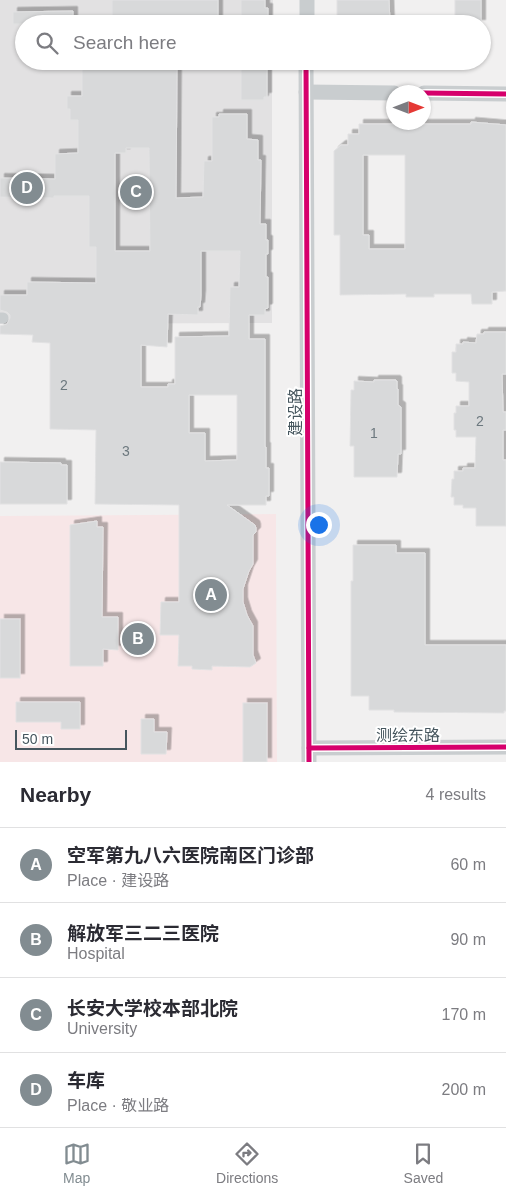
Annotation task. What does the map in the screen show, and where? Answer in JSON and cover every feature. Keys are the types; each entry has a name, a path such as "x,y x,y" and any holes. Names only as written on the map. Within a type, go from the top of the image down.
{"street":[{"path":"307,0 307,15"},
{"name":"建设路","path":"306,70 309,755"},
{"path":"306,92 386,93"},
{"path":"431,93 506,94"},
{"name":"测绘东路","path":"309,755 506,747"}],"shaded area":[{"path":"0,0 273,0 272,15 15,15 15,70 272,70 272,323 0,324"},
{"path":"276,514 277,762 0,762 0,516"}],"building":[{"path":"112,0 218,0 218,15 112,15"},
{"path":"241,0 265,0 265,8 268,8 268,15 241,15"},
{"path":"337,0 389,0 390,15 337,15"},
{"path":"455,0 481,0 481,15 455,15"},
{"path":"73,11 73,15 15,15 15,24 13,24 13,12"},
{"path":"82,70 177,70 176,198 203,197 204,161 212,161 212,117 219,117 219,114 247,114 247,139 258,140 258,160 261,160 260,224 266,224 266,240 268,240 266,277 268,277 268,308 265,309 265,315 249,315 249,339 265,339 265,447 266,468 269,468 269,496 266,496 266,505 227,505 255,525 256,528 256,532 253,535 253,564 243,589 243,602 253,626 253,655 256,663 250,667 212,666 212,670 192,669 192,666 178,666 179,635 160,635 161,602 179,602 179,505 95,504 96,430 50,429 50,343 32,342 33,335 0,334 0,326 7,324 10,315 0,310 0,295 27,295 27,282 96,283 96,247 89,247 89,196 54,196 54,198 0,197 0,178 55,179 55,154 78,153 78,120 70,120 70,109 67,109 67,96 82,96","holes":["126,148 149,148 150,251 115,251 115,153 126,153","201,251 240,251 239,287 230,287 229,336 175,337 175,384 168,384 168,387 141,387 141,345 167,347 168,314 198,315 201,295","189,395 237,395 237,460 205,461 205,433 189,433"]},
{"path":"241,70 267,70 267,97 264,97 264,100 241,100"},
{"path":"471,122 506,125 506,291 492,292 492,304 472,304 471,294 434,294 434,297 406,297 406,294 340,295 340,235 334,235 334,151 341,145 348,145 348,134 359,134 359,124 386,124 386,130 431,130 431,124 471,124","holes":["363,155 405,155 405,249 369,249 369,235 363,235"]},
{"path":"484,332 506,332 506,374 502,374 503,412 506,412 506,430 503,430 503,460 506,460 506,526 476,526 476,508 463,508 463,505 454,505 454,497 451,497 454,471 463,471 463,468 475,468 476,437 456,437 456,430 454,430 456,406 469,406 469,382 456,381 456,373 452,373 452,352 456,352 456,344 463,344 463,342 476,343 477,334 484,334"},
{"path":"374,380 397,381 398,405 401,407 401,454 398,454 397,477 354,477 354,446 350,446 351,390 354,390 354,381 374,382"},
{"path":"0,462 61,463 61,465 67,465 67,504 0,504"},
{"path":"97,521 97,527 103,527 102,617 118,617 118,650 103,649 103,666 70,666 70,525"},
{"path":"353,545 396,545 396,553 425,553 425,645 506,645 506,711 504,713 369,710 369,696 351,696 351,581 353,581"},
{"path":"0,619 20,619 20,678 0,678"},
{"path":"16,702 80,702 80,729 61,729 61,722 16,722"},
{"path":"243,703 267,703 267,762 243,762"},
{"path":"141,719 154,719 154,732 167,732 166,754 141,754"}],"cycle path":[{"path":"306,70 309,762"},
{"path":"431,93 506,94"},
{"path":"309,748 506,747"}],"place":[{"name":"车库","path":"27,188"},
{"name":"长安大学校本部北院","path":"136,192"},
{"name":"空军第九八六医院南区门诊部","path":"211,595"},
{"name":"解放军三二三医院","path":"138,639"}]}
